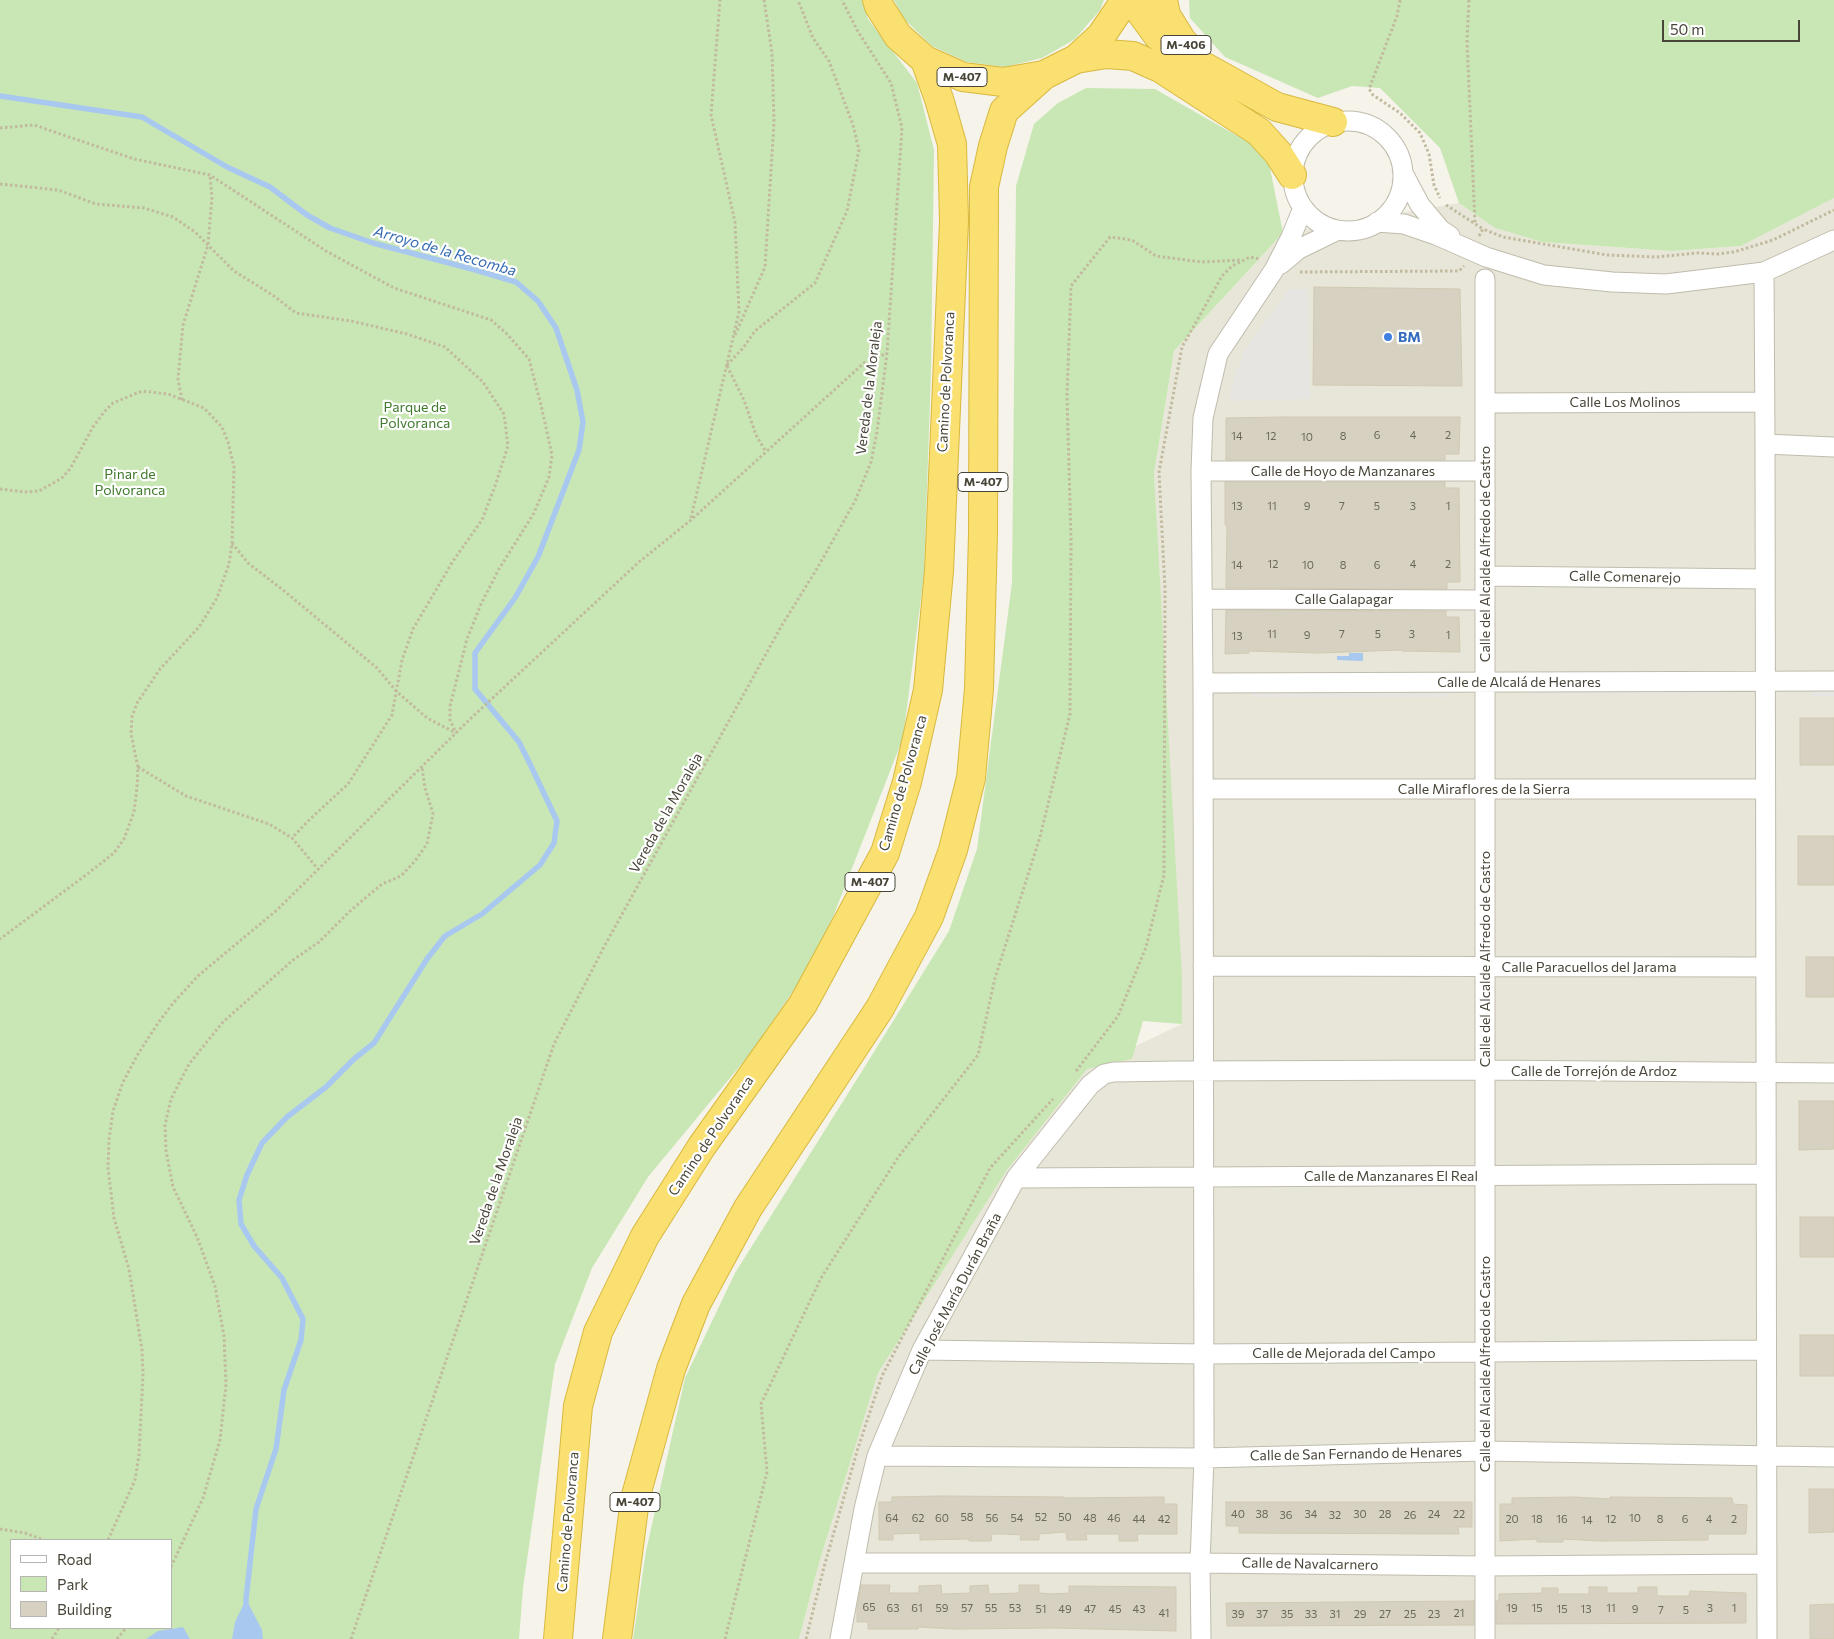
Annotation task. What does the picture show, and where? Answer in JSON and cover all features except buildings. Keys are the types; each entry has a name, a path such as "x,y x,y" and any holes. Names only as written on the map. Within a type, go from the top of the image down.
{"highway":[{"name":"M-407","path":"877,0 898,36 926,60 962,77 1003,82 1044,75"},
{"name":"M-407","path":"617,1639 635,1499 671,1369 696,1304 748,1208 880,1008 929,917 953,850 971,778 979,689 983,534 984,187 993,146 1004,111 1044,75 1076,59 1102,36 1123,0"},
{"path":"1137,0 1139,10 1158,36 1196,62 1277,107 1333,122"},
{"name":"M-406","path":"1164,0 1166,15 1182,41 1224,78"},
{"path":"1076,59 1106,54 1133,56 1160,68 1259,132 1278,153 1292,175"},
{"name":"Camino de Polvoranca","path":"558,1639 578,1406 598,1332 645,1236 702,1146 803,1004 885,853 907,782 928,690 939,571 954,221 952,144 926,60"},
{"name":"M-407","path":"543,1639 556,1465 578,1406"}],"street":[{"path":"1349,120 1366,123 1380,131 1392,142 1400,157 1403,173 1402,187 1397,201 1388,213 1377,222 1365,228 1352,231 1338,230 1319,222 1303,208 1295,193 1292,175 1295,158 1304,142 1317,130 1333,122 1349,120"},
{"path":"1403,173 1420,205 1441,230 1472,251"},
{"path":"1201,1639 1200,1563 1204,1458 1203,599 1201,471 1203,418 1218,354 1274,270 1303,208"},
{"path":"1377,222 1404,224 1436,235 1486,257 1544,275 1612,282 1666,284 1764,272 1834,240"},
{"path":"1274,270 1299,249 1338,230"},
{"path":"1764,272 1767,1639"},
{"name":"Calle del Alcalde Alfredo de Castro","path":"1485,279 1485,1639"},
{"name":"Calle Los Molinos","path":"1486,403 1765,402"},
{"path":"1765,444 1834,447"},
{"name":"Calle de Hoyo de Manzanares","path":"1201,471 1485,471"},
{"name":"Calle Comenarejo","path":"1485,576 1765,579"},
{"name":"Calle Galapagar","path":"1203,599 1485,600"},
{"name":"Calle de Alcalá de Henares","path":"1203,683 1485,681 1834,682"},
{"name":"Calle Miraflores de la Sierra","path":"1203,789 1765,789"},
{"name":"Calle Paracuellos del Jarama","path":"1203,966 1766,967"},
{"name":"Calle de Torrejón de Ardoz","path":"1203,1072 1485,1070 1834,1073"},
{"name":"Calle José María Durán Braña","path":"840,1639 864,1509 877,1456 922,1350 1016,1178 1090,1085 1099,1077 1109,1072 1203,1072"},
{"name":"Calle de Manzanares El Real","path":"1016,1178 1766,1174"},
{"name":"Calle de Mejorada del Campo","path":"922,1350 1204,1354 1766,1350"},
{"name":"Calle de San Fernando de Henares","path":"877,1456 1204,1458 1484,1451 1834,1457"},
{"name":"Calle de Navalcarnero","path":"854,1564 1200,1563 1484,1566 1766,1564"}],"path":[{"path":"691,520 738,312 735,222 711,115 720,0"},
{"path":"732,342 765,266 774,122 772,53 764,0"},
{"path":"727,366 755,331 815,283 847,211 859,150 853,125 829,61 813,38 798,0"},
{"name":"Vereda de la Moraleja","path":"352,1639 554,1044 605,945 782,625 818,567 855,501 871,462 877,432 887,353 902,128 891,84 842,0"},
{"path":"1400,0 1397,16 1369,89 1373,95 1400,113 1420,133 1429,154 1434,185 1445,204 1483,229"},
{"path":"1469,0 1467,41 1475,224"},
{"path":"0,128 34,125 134,159 210,175 326,251 394,288 491,320 506,332 529,358 552,455 549,477 534,513 499,569 481,604 467,639 450,706 450,720 456,733"},
{"path":"182,400 178,379 183,325 208,245 212,198 210,175"},
{"path":"0,184 58,190 96,204 144,208 173,217 195,232 234,271 274,296 296,313 350,321 406,334 445,347 483,382 504,414 508,446 495,486 482,520 453,561 413,629 402,660 392,715 348,784 308,820 292,838"},
{"path":"724,1639 767,1472 761,1404 821,1278 899,1156 978,1055 995,978 1040,837 1070,714 1071,539 1067,396 1071,286 1110,237 1132,240 1156,256 1201,262 1244,260"},
{"path":"108,1539 135,1480 139,1455 143,1374 142,1350 129,1269 114,1218 108,1168 113,1111 123,1082 138,1054 174,1002 199,975 277,910 469,720 639,562 691,520 864,363 887,353"},
{"path":"727,366 744,400 756,435 766,452"},
{"path":"0,489 25,492 40,491 62,478 70,469 93,427 105,411 113,403 142,391 168,394 204,408 222,427 234,467 232,543 229,564 217,598 199,627 160,669 137,703 132,716 131,734 138,767 134,812 124,839 114,852 86,876 0,939"},
{"path":"232,543 248,563 377,668 396,691 427,718 456,733"},
{"path":"172,1566 176,1561 203,1498 220,1440 226,1384 224,1336 215,1286 197,1238 173,1187 166,1151 165,1125 171,1099 189,1064 223,1022 293,960 320,942 350,911 382,884 401,876 415,861 427,844 433,814 425,788 422,766"},
{"path":"138,767 186,796 269,824 292,838 318,869"},
{"path":"0,1529 25,1533 41,1539"},
{"path":"117,1639 125,1629"}],"shaded area":[{"path":"1834,198 1834,1639 799,1639 819,1563 878,1373 1007,1170 1087,1069 1182,1024 1154,473 1174,351 1283,233 1459,203 1495,228 1542,242 1672,251 1741,246"},
{"path":"1289,289 1307,289 1310,399 1230,401 1231,387 1245,349"},
{"path":"1719,688 1720,694 1528,694 1528,689"},
{"path":"1252,689 1447,689 1447,697 1252,697"},
{"path":"1811,689 1834,689 1834,696 1811,696"}],"green space":[{"name":"Parque de Polvoranca","path":"0,0 862,0 868,19 917,83 934,150 931,371 924,575 903,738 818,955 749,1055 648,1177 592,1268 555,1364 523,1588 519,1639 0,1639"},
{"path":"894,0 1104,0 1100,10 1075,39 1042,58 1005,67 967,62 932,46 904,19"},
{"path":"1189,0 1834,0 1834,198 1741,246 1672,251 1542,242 1495,228 1459,203 1440,148 1380,88 1352,86 1318,98 1225,57 1190,18"},
{"path":"1086,88 1155,89 1267,153 1283,233 1174,351 1154,473 1182,977 1182,1024 1143,1021 1132,1059 1087,1069 1007,1170 878,1373 819,1563 799,1639 633,1639 646,1551 685,1378 735,1273 949,931 977,849 1012,583 1016,186 1034,124 1058,103"}],"water":[{"path":"1349,653 1363,653 1363,661 1337,660 1337,656 1349,656"},
{"path":"246,1599 262,1630 263,1639 232,1639 235,1622"},
{"path":"183,1627 190,1639 146,1639 158,1631"}],"waterway":[{"name":"Arroyo de la Recomba","path":"0,96 142,117 227,167 270,187 307,215 330,228 373,243 516,282 538,301 556,328 577,390 583,422 579,450 538,557 515,598 475,653 475,689 519,742 557,821 554,843 540,865 482,914 445,936 427,959 374,1043 354,1059 326,1087 287,1117 262,1143 247,1175 239,1200 241,1224 254,1246 282,1278 303,1319 301,1340 284,1390 276,1449 256,1509 246,1605"}],"place":[{"name":"BM","path":"1388,337"}],"park label":[{"name":"Pinar de Polvoranca","path":"130,482"}]}
